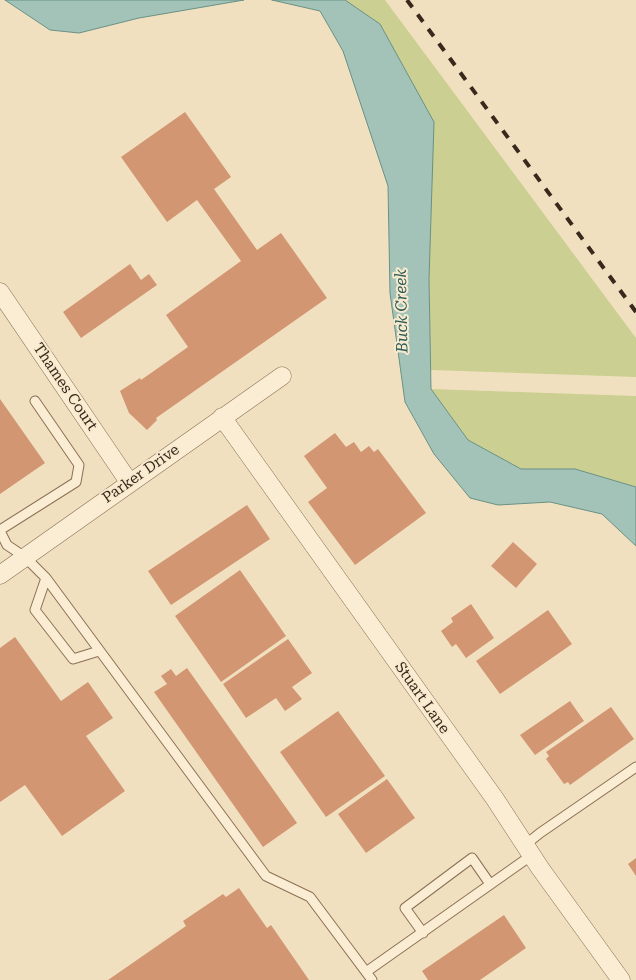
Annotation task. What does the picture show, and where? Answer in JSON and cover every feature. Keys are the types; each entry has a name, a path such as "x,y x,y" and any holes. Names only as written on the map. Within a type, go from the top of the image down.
{"street":[{"name":"Thames Court","path":"0,292 129,482"},
{"name":"Parker Drive","path":"0,574 282,376"},
{"name":"Stuart Lane","path":"222,417 495,799 528,850 621,980"}],"lane":[{"path":"35,401 79,465 76,482 0,531 7,546 25,557 46,578 266,876 310,897 372,980"},
{"path":"46,578 35,610 73,659 99,651"},
{"path":"366,972 424,933 490,884 528,850 540,833 636,767"},
{"path":"424,933 405,908 412,902 472,858 490,884"}],"green space":[{"path":"345,0 385,0 636,338 636,377 431,370 429,279 380,24"},
{"path":"431,389 636,396 636,487 575,469 521,469 468,440"}],"water":[{"path":"5,0 244,0 139,18 79,33 50,30"},
{"name":"Buck Creek","path":"272,0 345,0 380,24 434,122 429,279 431,389 468,440 521,469 575,469 636,487 636,546 602,514 550,502 498,505 470,498 434,454 405,402 390,293 388,186 343,51 320,11"}],"building":[{"path":"185,112 231,177 214,189 257,250 281,233 327,298 156,418 157,420 147,430 129,413 120,391 140,378 141,380 188,347 166,315 241,261 197,200 167,222 121,157"},
{"path":"130,264 141,280 149,274 157,285 81,338 63,312"},
{"path":"0,399 45,463 0,494"},
{"path":"335,433 346,447 354,442 361,452 369,446 374,452 378,449 426,513 355,565 308,502 327,488 304,456"},
{"path":"247,505 270,539 171,605 148,571"},
{"path":"513,542 537,564 516,588 491,566"},
{"path":"240,570 286,636 221,682 175,616"},
{"path":"471,604 494,638 466,658 456,644 452,647 441,631 453,622 451,618"},
{"path":"548,610 572,644 500,694 476,661"},
{"path":"15,637 61,701 88,682 113,718 86,736 125,791 62,836 25,785 0,802 0,648"},
{"path":"288,639 312,673 292,687 302,699 285,711 276,698 246,718 223,684"},
{"path":"187,668 297,823 263,847 154,692 167,684 161,676 171,669 176,676"},
{"path":"570,701 584,721 535,755 520,735"},
{"path":"611,707 634,739 570,785 568,782 564,784 546,759 549,756 546,752"},
{"path":"338,711 385,776 326,817 280,752"},
{"path":"387,779 415,818 366,853 338,814"},
{"path":"636,858 636,876 628,864"},
{"path":"239,888 267,928 271,925 309,980 108,980 186,926 183,921 223,894 226,897"},
{"path":"504,915 526,948 480,980 428,980 422,971"}],"railway":[{"path":"407,0 636,312"}]}
